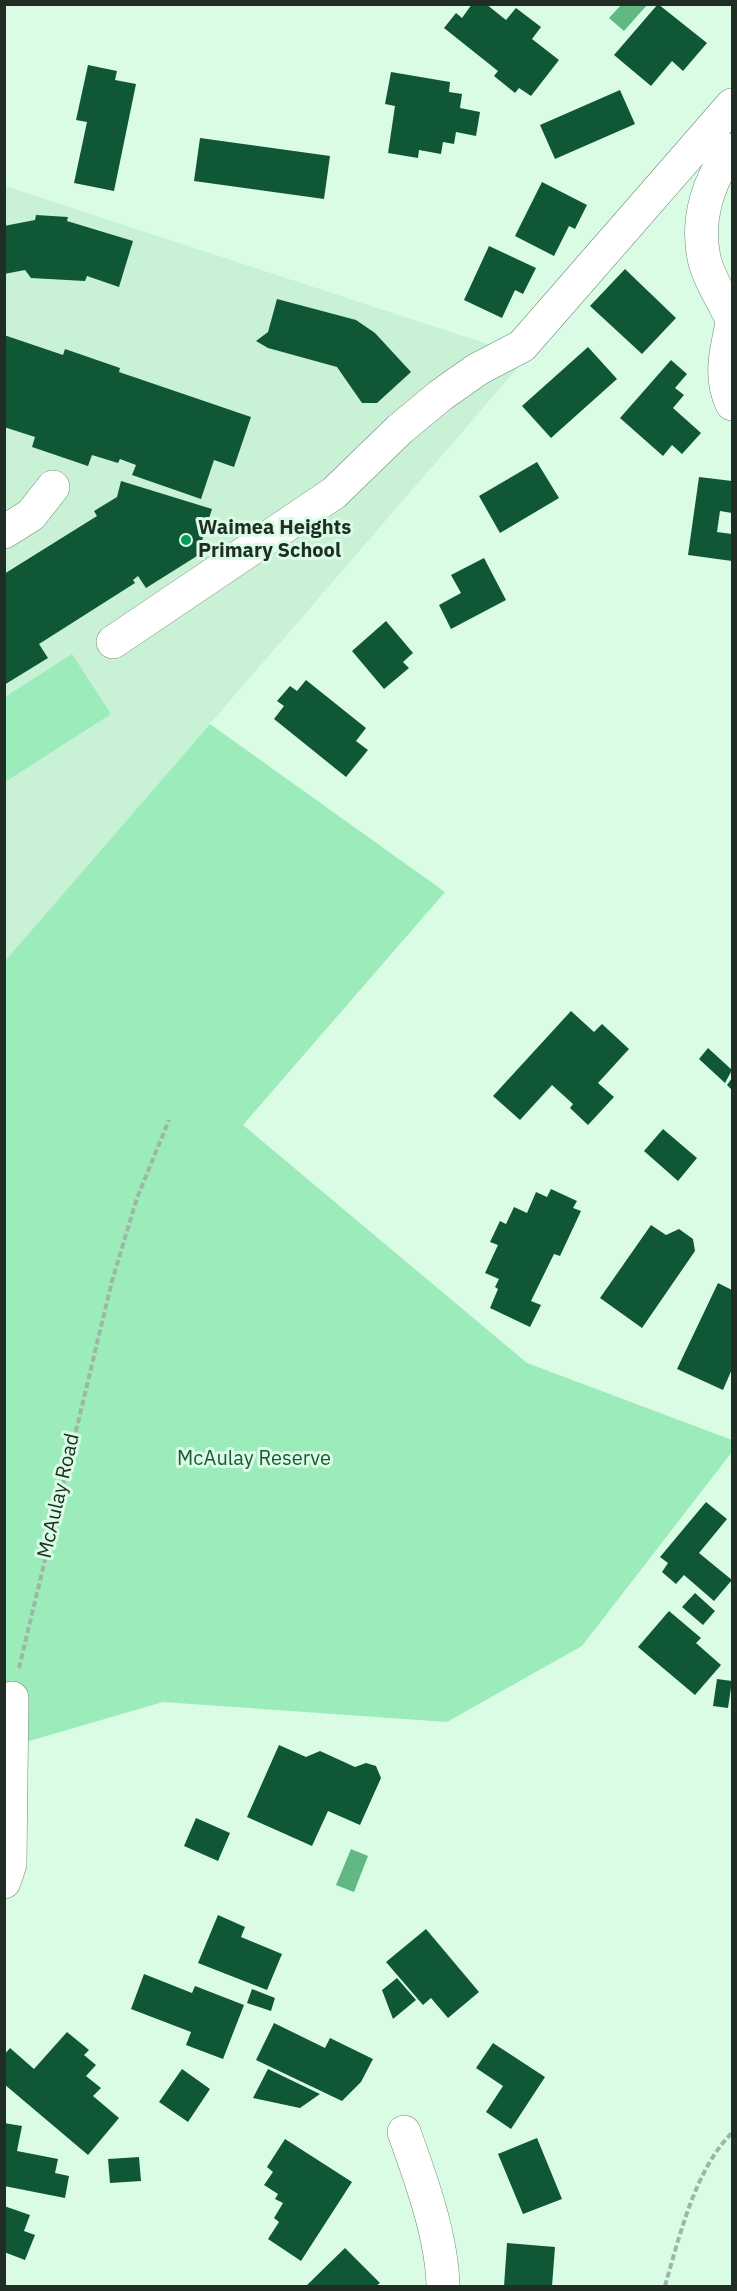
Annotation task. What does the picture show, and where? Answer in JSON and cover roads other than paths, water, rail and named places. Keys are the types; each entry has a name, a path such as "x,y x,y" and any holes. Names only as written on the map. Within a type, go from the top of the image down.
{"street":[{"path":"113,642 334,493 400,429 441,395 478,369 522,346 732,105"},
{"path":"732,150 721,164 703,205 704,258 732,322 724,371 726,391 732,404"},
{"path":"4,532 31,515 53,487"},
{"path":"4,1882 10,1864 12,1698"},
{"path":"404,2132 417,2169 440,2256 443,2286"}],"place":[{"name":"Waimea Heights Primary School","path":"186,540"}],"park label":[{"name":"McAulay Reserve","path":"254,1459"}]}
